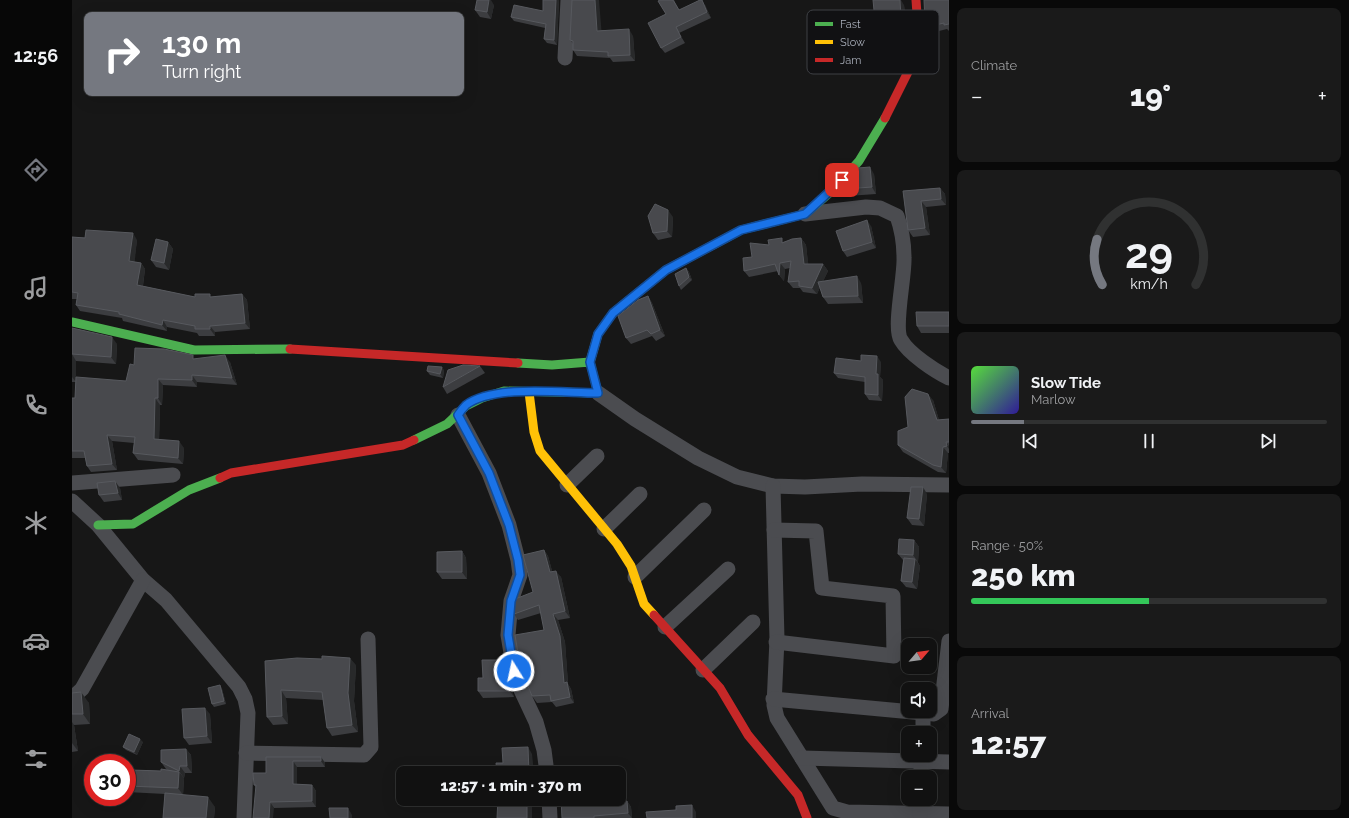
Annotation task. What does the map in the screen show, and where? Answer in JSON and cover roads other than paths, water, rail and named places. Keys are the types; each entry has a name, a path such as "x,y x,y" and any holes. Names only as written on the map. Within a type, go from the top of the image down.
{"street":[{"path":"565,58 568,0"},
{"path":"916,0 917,10"},
{"path":"805,214 834,189 859,161 885,119 909,74"},
{"path":"598,393 590,362 598,334 613,313 666,270 741,230 805,214 866,207 880,208 897,216 902,230 904,259 898,324 900,339 908,350 940,374 949,378"},
{"path":"72,322 194,350 291,349 552,365 590,362"},
{"path":"98,525 133,524 189,490 231,473 402,445 447,424 466,406 482,398 504,391 598,393 698,458 737,477 773,486 805,487 862,484 949,485"},
{"path":"529,392 534,432 540,451 567,486 604,529 631,566 644,604 720,688 748,735 798,795 807,818"},
{"path":"458,415 489,473 509,525 518,560 520,575 511,601 508,635 514,671 536,722 544,750 546,766"},
{"path":"567,486 597,456"},
{"path":"72,483 173,475"},
{"path":"773,486 776,642 773,699 777,718 833,808 847,812 920,806 949,814"},
{"path":"604,529 640,494"},
{"path":"72,501 98,525 143,580 166,600 239,687 245,699 248,712 244,818"},
{"path":"635,577 704,510"},
{"path":"774,530 816,531 822,588 893,596 894,656 776,642"},
{"path":"665,627 728,569"},
{"path":"72,698 82,689 143,580"},
{"path":"703,670 753,622"},
{"path":"246,753 364,755 368,752 371,747 368,638"},
{"path":"937,711 945,704 949,641"},
{"path":"773,699 901,712"},
{"path":"802,758 901,758"},
{"path":"937,760 949,762"},
{"path":"549,806 550,818"}]}
